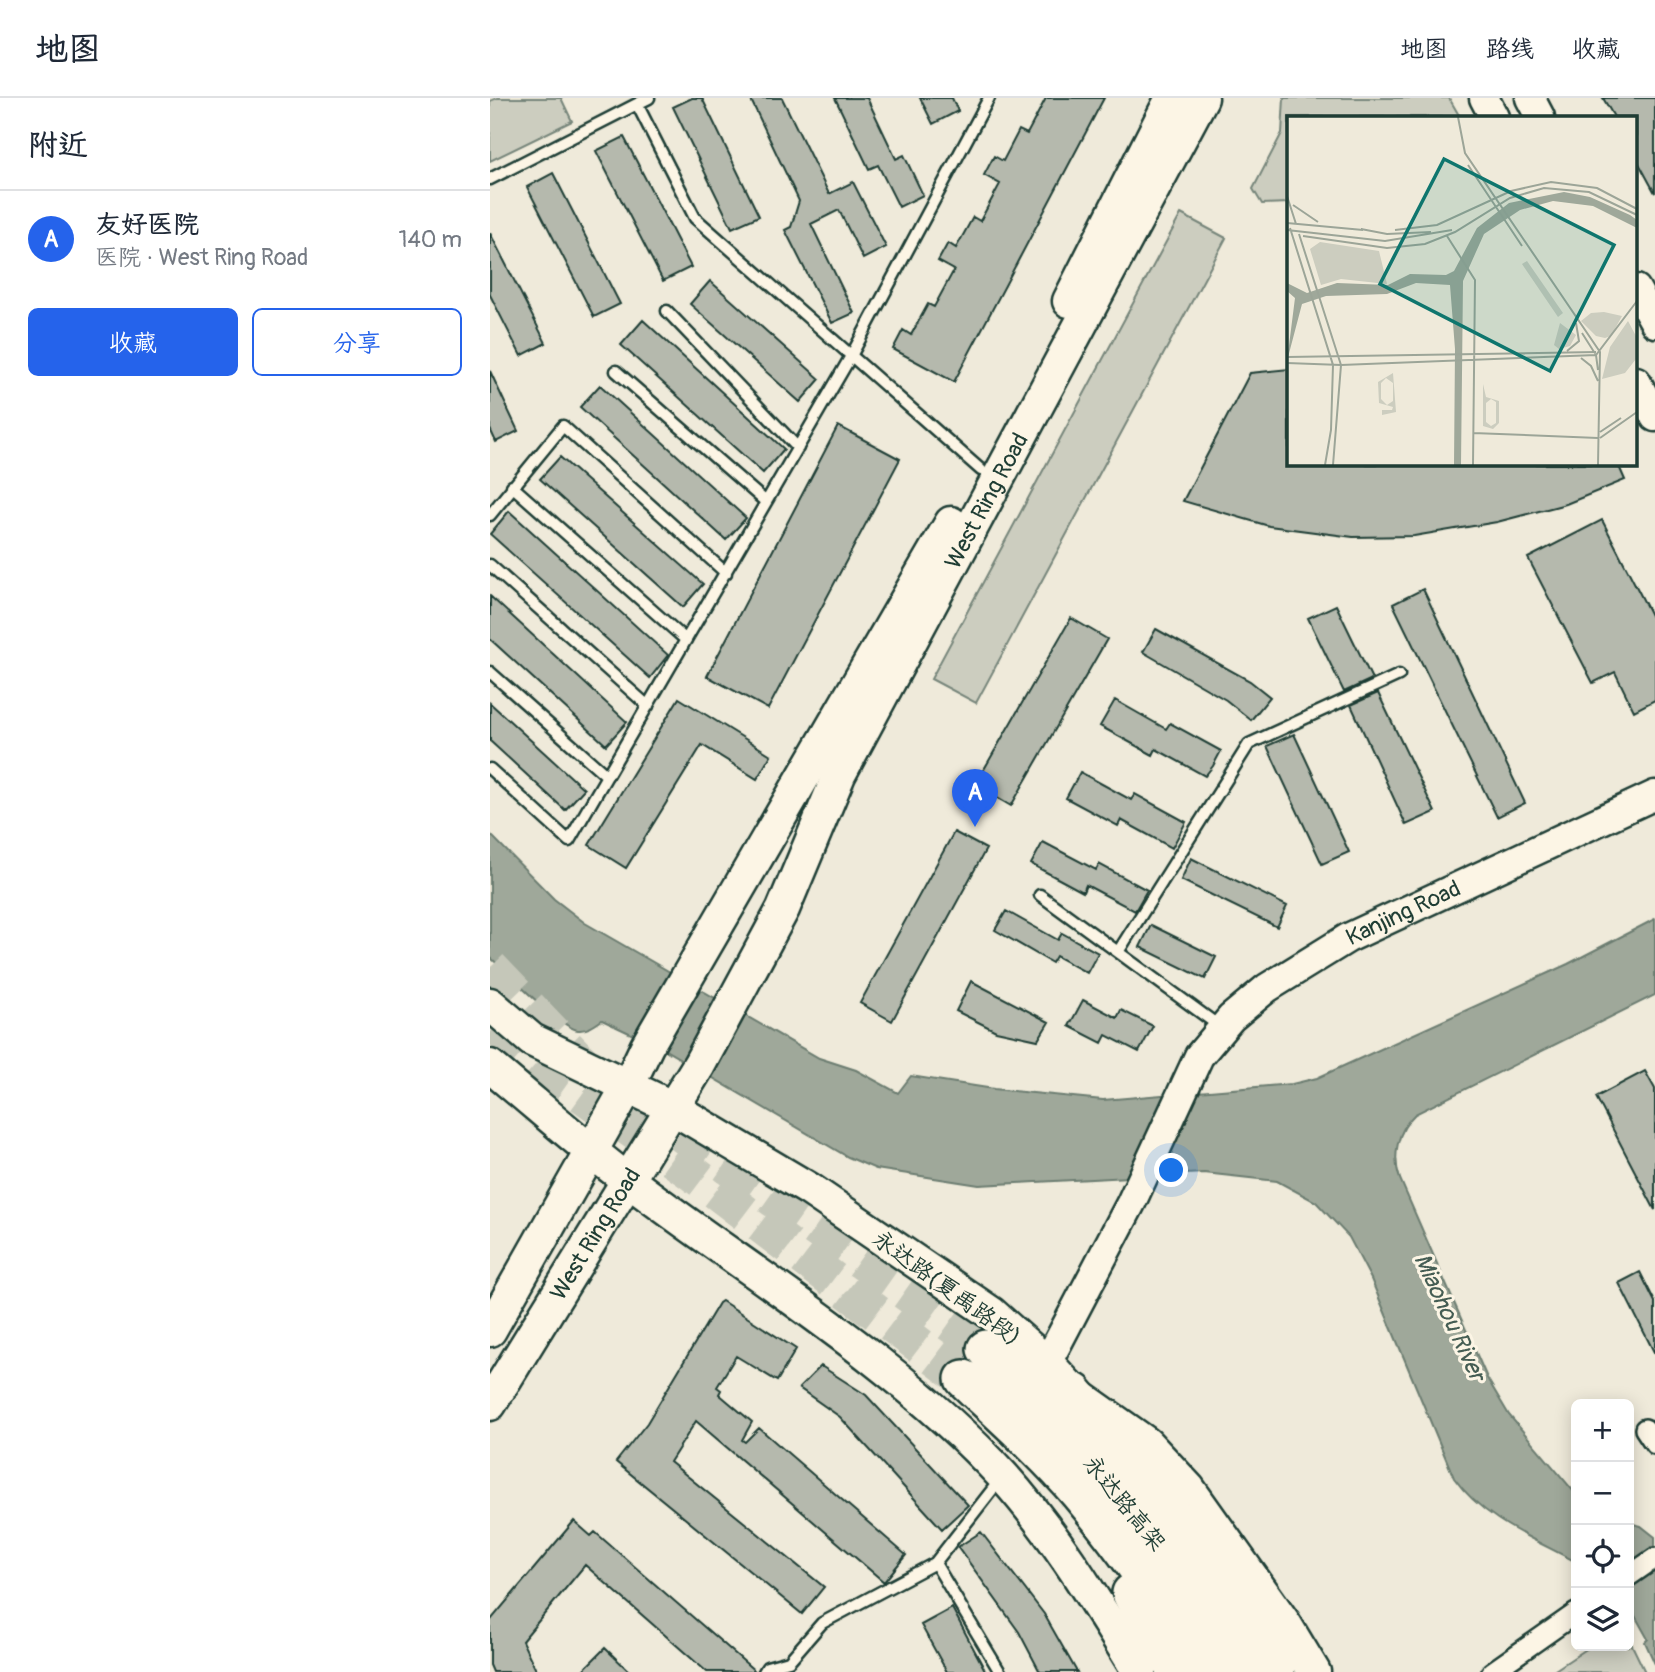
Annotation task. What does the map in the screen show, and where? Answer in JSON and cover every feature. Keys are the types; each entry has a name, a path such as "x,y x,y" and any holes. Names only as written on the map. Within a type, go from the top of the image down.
{"highway":[{"name":"永达路高架","path":"986,1349 1041,1404 1133,1508 1197,1596 1245,1672"},
{"name":"永达路高架","path":"964,1379 1032,1443 1078,1493 1133,1564 1208,1672"},
{"path":"1074,1392 1174,1514 1257,1637 1276,1672"},
{"path":"1078,1493 1149,1630 1177,1672"}],"main road":[{"name":"West Ring Road","path":"490,1330 628,1086 647,1046 981,470 1172,98"},
{"name":"West Ring Road","path":"490,1404 699,1065 783,909 839,775 1202,98"},
{"path":"1484,98 1493,116"},
{"path":"1530,98 1539,116"},
{"path":"1641,291 1655,323"},
{"path":"1638,385 1655,418"},
{"name":"Kanjing Road","path":"1047,1363 1131,1203 1199,1056 1222,1029 1268,988 1348,938 1655,795"},
{"name":"永达路(夏禹路段)","path":"490,1004 532,1040 671,1107 821,1197 991,1313 1047,1363 1074,1392 1146,1443 1189,1489 1285,1624 1314,1672"},
{"path":"490,1066 629,1181 781,1287 945,1419 1003,1476 1059,1543 1139,1672"}],"street":[{"path":"1634,1573 1655,1558"},
{"path":"1492,1672 1571,1617"}],"lane":[{"path":"490,179 649,98"},
{"path":"490,769 569,841 851,356 989,98"},
{"path":"637,104 695,218 981,470"},
{"path":"667,311 798,448"},
{"path":"616,371 766,502"},
{"path":"490,515 563,426 726,573"},
{"path":"512,486 687,640"},
{"path":"490,565 648,706"},
{"path":"490,672 607,776"},
{"path":"1118,952 1249,744 1399,675"},
{"path":"1040,895 1222,1029"},
{"path":"764,1672 789,1661 822,1623 935,1563 1003,1476"},
{"path":"935,1563 1000,1672"}],"shaded area":[{"path":"497,98 561,98 572,121 490,161 490,101"},
{"path":"1284,98 1449,98 1459,116 1287,116 1287,203 1262,204 1253,189 1282,133"},
{"path":"1181,214 1226,238 976,703 931,679"},
{"path":"1634,1649 1645,1672 1552,1672 1584,1651"}],"water":[{"name":"Miaohou River","path":"490,834 554,899 585,923 819,1058 856,1070 898,1093 911,1076 994,1089 1103,1100 1292,1084 1317,1078 1568,964 1655,919 1655,995 1415,1114 1400,1136 1396,1153 1400,1179 1487,1378 1509,1415 1571,1488 1571,1559 1494,1517 1466,1493 1454,1478 1371,1279 1349,1237 1316,1202 1277,1181 1204,1173 979,1185 876,1169 848,1157 665,1050 602,1020 585,1030 570,1027 533,998 490,957"},
{"path":"1634,1524 1641,1526 1655,1537 1655,1664 1645,1642 1648,1639 1634,1614"}],"building":[{"path":"692,98 702,98 759,216 732,228 673,107"},
{"path":"750,98 782,98 829,194 853,182 886,247 863,259 839,210 811,224 854,313 832,323 785,230 791,227 799,201"},
{"path":"835,98 867,98 896,159 904,155 923,195 899,207 878,165 869,169"},
{"path":"920,98 952,98 958,111 933,124"},
{"path":"1046,98 1104,98 954,382 893,349 903,330 911,335 928,304 934,307 954,270 938,261 948,243 956,248 973,217 980,221 1000,184 984,175 994,156 1003,161 1019,130 1027,134"},
{"path":"1603,98 1655,98 1655,193 1638,162 1638,116 1613,116"},
{"path":"624,137 691,267 663,281 596,151"},
{"path":"553,173 620,304 594,317 527,187"},
{"path":"490,233 546,343 521,356 490,295"},
{"path":"710,281 820,379 800,402 690,304"},
{"path":"643,320 784,449 763,473 621,345"},
{"path":"1287,369 1287,466 1619,466 1625,480 1566,504 1497,522 1414,536 1353,537 1269,526 1183,501 1250,373"},
{"path":"490,371 518,431 496,442 490,429"},
{"path":"600,385 746,518 726,540 580,407"},
{"path":"838,426 900,459 768,709 707,676"},
{"path":"560,457 703,584 683,607 540,479"},
{"path":"509,511 668,655 650,678 490,534"},
{"path":"1602,520 1655,623 1655,700 1634,711 1615,672 1593,683 1528,558"},
{"path":"1423,589 1525,803 1497,817 1393,604"},
{"path":"490,596 627,722 606,745 490,639"},
{"path":"1336,605 1372,679 1344,692 1308,618"},
{"path":"1071,618 1107,639 1011,806 975,785"},
{"path":"1156,629 1250,681 1270,697 1251,720 1226,700 1143,652"},
{"path":"1378,693 1435,812 1406,825 1351,705"},
{"path":"679,698 771,755 757,779 702,745 626,868 589,845"},
{"path":"1115,700 1166,729 1170,723 1221,751 1213,766 1205,776 1156,749 1153,755 1100,726"},
{"path":"490,703 584,789 565,810 490,741"},
{"path":"1294,734 1349,852 1322,864 1267,746"},
{"path":"1080,772 1131,800 1135,794 1186,822 1172,848 1121,820 1118,826 1066,798"},
{"path":"954,832 986,849 892,1021 860,1003"},
{"path":"1043,842 1096,870 1099,864 1147,890 1135,911 1086,885 1083,892 1031,864"},
{"path":"1191,858 1287,906 1277,927 1181,880"},
{"path":"1006,911 1058,940 1062,933 1098,953 1087,973 1056,956 1052,963 995,930"},
{"path":"1151,925 1216,957 1205,979 1140,947"},
{"path":"971,981 1049,1022 1038,1040 996,1031 956,1011"},
{"path":"1083,1000 1117,1018 1121,1010 1153,1026 1139,1052 1106,1035 1102,1043 1069,1026"},
{"path":"1645,1071 1655,1089 1655,1210 1596,1097"},
{"path":"1640,1272 1655,1302 1655,1354 1619,1283"},
{"path":"722,1301 796,1349 777,1381 736,1356 717,1387 721,1390 719,1394 752,1422 742,1440 745,1442 759,1428 906,1555 884,1582 696,1421 670,1462 824,1587 802,1614 616,1462 647,1423"},
{"path":"821,1366 866,1395 968,1505 942,1529 840,1417 799,1388"},
{"path":"574,1521 591,1536 595,1532 756,1672 707,1672 585,1565 522,1641 537,1672 493,1672 490,1665 490,1621"},
{"path":"981,1532 1044,1614 1077,1672 1040,1672 1019,1632 958,1547"},
{"path":"952,1608 986,1672 947,1672 921,1625"},
{"path":"605,1648 630,1672 581,1672"}],"tunnel":[{"path":"490,968 585,1066"},
{"path":"496,1026 541,1065 691,1172 964,1379"},
{"path":"635,1101 986,1349"}],"place":[{"name":"友好医院","path":"975,827"}]}
